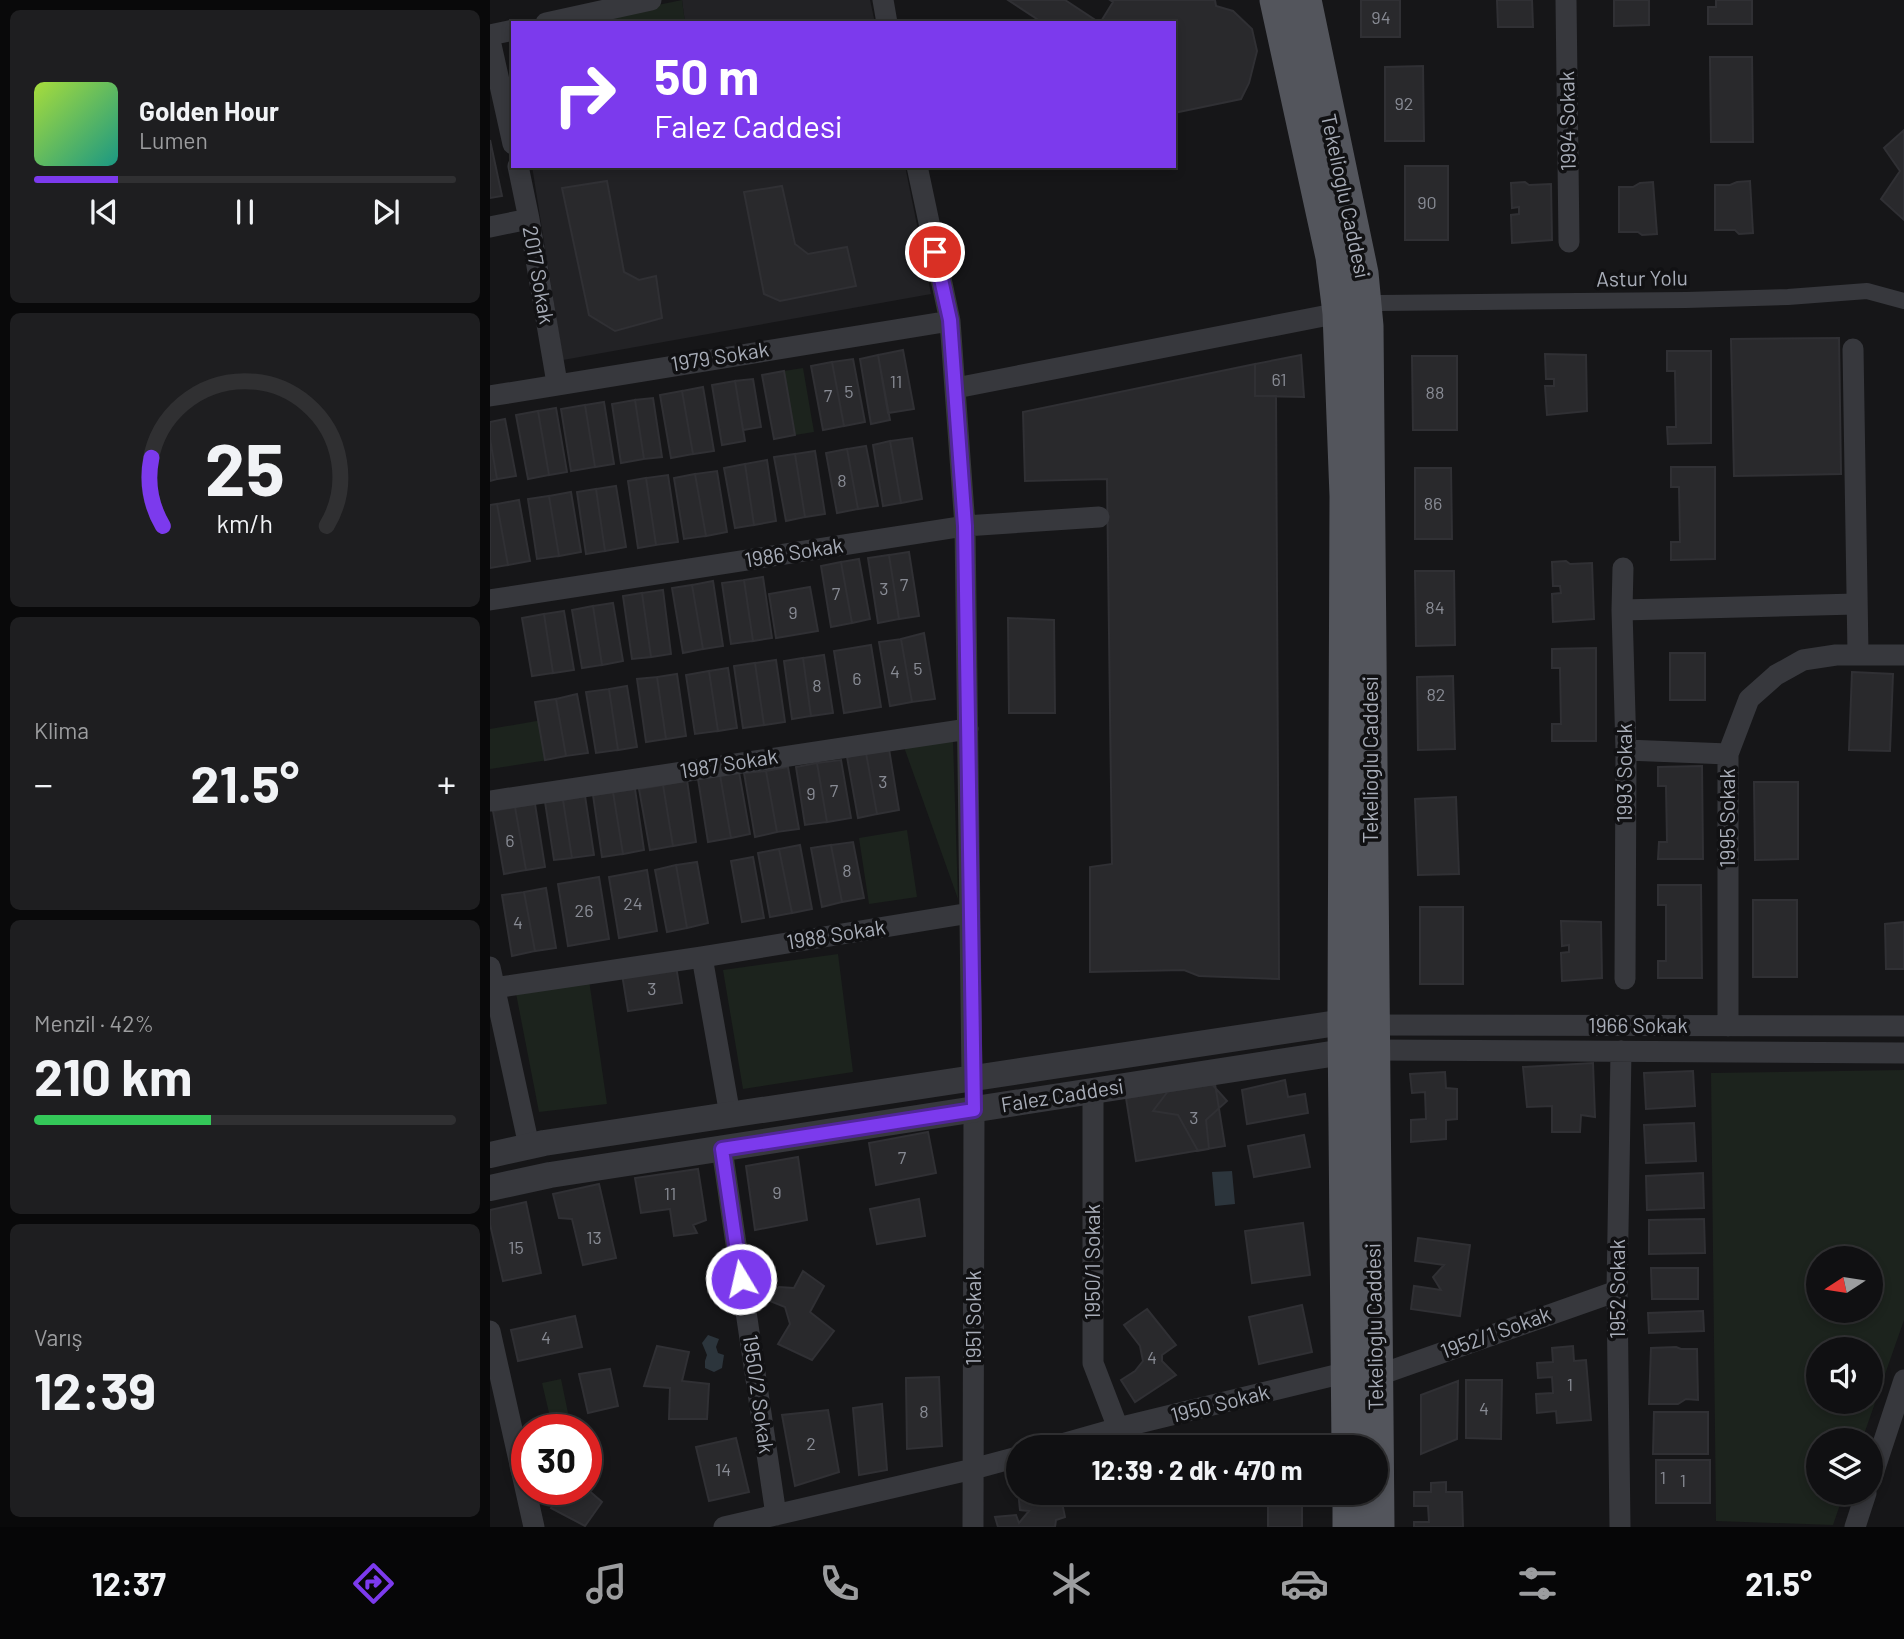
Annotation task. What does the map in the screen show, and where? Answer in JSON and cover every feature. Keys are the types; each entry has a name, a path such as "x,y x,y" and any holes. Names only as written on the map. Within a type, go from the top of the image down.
{"main road":[{"name":"Tekelioglu Caddesi","path":"1276,0 1332,257 1339,313 1346,496 1358,1037 1362,1374 1378,1527"},
{"name":"Tekelioglu Caddesi","path":"1304,0 1362,273 1367,326 1358,1037"},
{"name":"Tekelioglu Caddesi","path":"1350,1435 1362,1374"},
{"path":"1349,1505 1349,1527"}],"street":[{"path":"555,21 651,0"},
{"path":"883,0 887,21"},
{"name":"1994 Sokak","path":"1566,0 1569,242"},
{"path":"511,31 490,37 511,135"},
{"name":"2017 Sokak","path":"518,168 556,383"},
{"path":"918,168 950,320 965,526 974,1110"},
{"path":"490,227 529,219"},
{"name":"Astur Yolu","path":"1379,303 1750,298 1867,291 1904,301"},
{"path":"956,388 1339,313"},
{"name":"1979 Sokak","path":"490,396 950,320"},
{"path":"1853,349 1858,654"},
{"name":"1986 Sokak","path":"490,600 965,526 1099,517"},
{"name":"1993 Sokak","path":"1623,568 1626,750 1625,979"},
{"path":"1622,610 1856,604"},
{"name":"1995 Sokak","path":"1728,1026 1728,754 1749,699 1776,675 1803,660 1858,654 1904,655"},
{"name":"1987 Sokak","path":"490,801 968,729"},
{"path":"1626,750 1728,754"},
{"name":"1988 Sokak","path":"492,978 702,957 970,913"},
{"path":"702,957 730,1115"},
{"path":"492,978 529,1146"},
{"name":"1966 Sokak","path":"1358,1037 1728,1026 1904,1026"},
{"name":"1966 Sokak","path":"1358,1037 1621,1051 1904,1053"},
{"name":"Falez Caddesi","path":"490,1155 529,1146 972,1077 1358,1037"},
{"name":"Falez Caddesi","path":"490,1188 550,1175 1093,1091 1358,1037"},
{"name":"1952 Sokak","path":"1620,1527 1617,1292 1621,1051"},
{"name":"1950/1 Sokak","path":"1093,1091 1093,1363 1118,1428"},
{"name":"1951 Sokak","path":"973,1527 974,1110"},
{"name":"1950/2 Sokak","path":"722,1149 776,1515"},
{"name":"1952/1 Sokak","path":"1362,1374 1617,1292"},
{"path":"490,1331 534,1527"},
{"name":"1950 Sokak","path":"1093,1435 1362,1374"},
{"path":"1883,1444 1904,1380"},
{"path":"724,1527 1006,1460"},
{"path":"1855,1527 1862,1505"}],"shaded area":[{"path":"682,0 870,0 875,21 685,21"},
{"path":"682,0 685,21 581,21"},
{"path":"532,168 905,168 931,294 563,360"},
{"path":"803,368 814,432 795,435 784,371"},
{"path":"542,720 548,760 490,769 490,729"},
{"path":"953,741 958,899 904,747"},
{"path":"907,830 917,897 869,904 859,838"},
{"path":"838,954 853,1072 743,1089 723,970"},
{"path":"588,973 607,1104 539,1112 514,983"},
{"path":"1904,1070 1904,1320 1883,1380 1883,1337 1806,1337 1806,1414 1871,1414 1866,1428 1806,1428 1806,1505 1840,1505 1833,1525 1716,1521 1711,1073"},
{"path":"1232,1171 1235,1204 1215,1206 1212,1172"},
{"path":"708,1335 719,1339 716,1347 718,1353 724,1355 722,1368 714,1372 705,1368 707,1355 702,1343"},
{"path":"561,1379 568,1413 549,1414 542,1383"}],"building":[{"path":"1008,0 1065,0 1097,21 1040,21"},
{"path":"1110,0 1215,0 1216,6 1233,11 1252,29 1257,51 1249,83 1241,99 1176,113 1176,21 1101,21 1113,2"},
{"path":"1361,0 1400,0 1400,37 1361,37"},
{"path":"1497,0 1532,0 1533,27 1498,27"},
{"path":"1614,0 1649,0 1649,25 1614,26"},
{"path":"1716,0 1752,0 1752,24 1708,24 1708,7 1716,7"},
{"path":"1710,57 1752,57 1753,142 1711,142"},
{"path":"1423,66 1424,141 1385,141 1385,67"},
{"path":"1904,130 1904,220 1881,199 1900,171 1884,148"},
{"path":"490,140 502,196 490,198"},
{"path":"1405,166 1448,166 1448,240 1405,240"},
{"path":"607,181 624,272 639,280 656,276 662,318 615,331 589,315 562,188"},
{"path":"1750,181 1753,233 1715,230 1715,185"},
{"path":"1525,182 1529,185 1551,184 1552,240 1512,243 1511,215 1519,214 1519,207 1512,208 1511,183"},
{"path":"1653,182 1657,234 1619,232 1619,187"},
{"path":"782,186 795,244 808,254 847,247 856,286 780,301 764,294 744,192"},
{"path":"1839,338 1841,474 1734,476 1731,339"},
{"path":"903,350 914,409 888,413 878,355"},
{"path":"1667,351 1711,351 1711,443 1668,444 1667,427 1676,427 1675,371 1667,371"},
{"path":"1545,354 1586,355 1587,411 1547,415 1545,386 1554,386 1554,379 1546,379"},
{"path":"878,355 890,420 871,424 860,359"},
{"path":"1301,355 1304,397 1255,396 1255,364"},
{"path":"1412,356 1457,356 1457,430 1413,430"},
{"path":"853,359 865,422 844,426 832,362"},
{"path":"832,362 844,426 823,430 811,366"},
{"path":"1255,364 1255,396 1276,396 1279,979 1199,976 1184,970 1090,972 1090,867 1112,864 1107,479 1025,481 1023,412"},
{"path":"784,371 795,435 774,439 762,375"},
{"path":"753,379 761,427 743,430 735,381"},
{"path":"735,381 745,441 722,445 712,385"},
{"path":"703,387 714,451 693,454 682,391"},
{"path":"682,391 693,454 671,458 660,395"},
{"path":"653,398 662,457 644,459 635,400"},
{"path":"635,400 644,459 621,463 612,404"},
{"path":"604,402 614,464 595,467 585,405"},
{"path":"585,405 595,467 571,471 561,409"},
{"path":"556,408 567,472 549,475 538,411"},
{"path":"538,411 549,475 528,479 516,415"},
{"path":"505,419 516,476 497,479 490,422"},
{"path":"912,438 922,499 901,503 890,441"},
{"path":"490,439 497,479 490,481"},
{"path":"890,441 901,503 883,506 873,445"},
{"path":"866,446 878,506 858,509 847,449"},
{"path":"847,449 858,509 837,513 826,453"},
{"path":"815,451 825,514 805,517 795,454"},
{"path":"795,454 805,517 786,521 774,457"},
{"path":"767,460 776,521 754,525 745,464"},
{"path":"745,464 754,525 735,528 724,468"},
{"path":"1671,467 1715,467 1715,559 1671,560 1671,542 1680,542 1679,487 1671,487"},
{"path":"1415,468 1451,468 1452,539 1415,539"},
{"path":"717,471 727,532 706,536 695,474"},
{"path":"695,474 706,536 684,539 674,478"},
{"path":"668,475 678,542 656,545 646,478"},
{"path":"646,478 656,545 638,548 628,481"},
{"path":"616,486 626,547 605,551 596,489"},
{"path":"596,489 605,551 586,554 577,492"},
{"path":"571,492 581,552 559,556 549,496"},
{"path":"549,496 559,556 537,559 528,499"},
{"path":"519,500 530,561 508,565 497,504"},
{"path":"497,504 508,565 490,568 490,505"},
{"path":"909,552 919,616 899,619 889,555"},
{"path":"889,555 899,619 878,623 868,558"},
{"path":"859,559 870,619 852,623 841,562"},
{"path":"1566,561 1570,564 1592,563 1594,619 1553,622 1552,594 1561,593 1560,586 1553,586 1552,562"},
{"path":"841,562 852,623 831,627 821,566"},
{"path":"1415,571 1454,571 1455,645 1416,646"},
{"path":"763,577 772,638 753,641 744,580"},
{"path":"744,580 753,641 731,644 722,583"},
{"path":"713,581 723,646 703,649 692,585"},
{"path":"692,585 703,649 683,653 672,588"},
{"path":"810,587 818,631 776,638 769,594"},
{"path":"663,590 671,654 651,657 642,593"},
{"path":"642,593 651,657 632,659 623,596"},
{"path":"613,603 623,661 602,665 593,606"},
{"path":"593,606 602,665 582,668 572,610"},
{"path":"564,611 574,670 553,673 544,614"},
{"path":"544,614 553,673 532,676 522,618"},
{"path":"1008,618 1054,620 1055,713 1009,713"},
{"path":"924,633 935,699 912,702 901,639"},
{"path":"901,639 912,702 890,706 879,642"},
{"path":"871,645 881,707 844,713 834,651"},
{"path":"1596,648 1596,741 1552,741 1552,724 1561,724 1560,668 1552,668 1552,649"},
{"path":"1670,653 1705,653 1705,700 1670,700"},
{"path":"824,655 833,713 811,716 803,658"},
{"path":"803,658 811,716 792,719 784,661"},
{"path":"776,660 785,722 764,725 755,663"},
{"path":"755,663 764,725 743,728 734,666"},
{"path":"728,668 737,728 718,731 709,671"},
{"path":"709,671 718,731 695,734 686,675"},
{"path":"1852,672 1893,674 1890,751 1849,750"},
{"path":"677,674 686,736 666,739 657,677"},
{"path":"1453,676 1455,749 1418,750 1417,677"},
{"path":"657,677 666,739 646,742 637,679"},
{"path":"627,686 637,747 618,750 609,689"},
{"path":"609,689 618,750 596,753 586,692"},
{"path":"577,694 588,753 566,756 556,699"},
{"path":"556,699 566,756 545,760 535,702"},
{"path":"889,749 899,810 877,814 866,753"},
{"path":"866,753 877,814 858,818 847,757"},
{"path":"841,760 851,818 827,822 817,763"},
{"path":"817,763 827,822 805,825 796,767"},
{"path":"1702,766 1703,859 1658,859 1659,842 1667,842 1666,786 1658,786 1658,767"},
{"path":"788,767 799,829 777,832 766,771"},
{"path":"766,771 777,832 755,837 744,773"},
{"path":"739,772 750,834 731,838 720,775"},
{"path":"720,775 731,838 708,842 698,779"},
{"path":"687,780 696,842 673,846 663,785"},
{"path":"1754,782 1798,782 1798,859 1755,860"},
{"path":"663,785 673,846 650,850 639,789"},
{"path":"635,789 644,850 623,854 613,792"},
{"path":"613,792 623,854 602,857 593,795"},
{"path":"585,796 594,855 572,858 563,800"},
{"path":"1456,797 1459,874 1418,875 1415,799"},
{"path":"563,800 572,858 554,860 545,802"},
{"path":"535,804 545,867 526,870 515,807"},
{"path":"515,807 526,870 504,874 493,811"},
{"path":"853,842 864,898 842,902 831,845"},
{"path":"800,845 812,909 792,913 779,849"},
{"path":"831,845 842,902 822,907 811,848"},
{"path":"779,849 792,913 770,917 758,853"},
{"path":"753,857 764,918 742,922 731,861"},
{"path":"697,862 708,923 687,928 676,865"},
{"path":"676,865 687,928 667,932 655,870"},
{"path":"647,870 657,931 619,938 609,877"},
{"path":"599,877 609,939 568,946 558,884"},
{"path":"1658,885 1701,885 1702,978 1658,978 1658,961 1666,961 1666,905 1658,905"},
{"path":"546,888 556,948 535,951 524,892"},
{"path":"524,892 535,951 512,956 502,895"},
{"path":"1753,900 1797,900 1797,977 1753,977"},
{"path":"1420,907 1463,907 1463,984 1420,984"},
{"path":"1561,921 1601,922 1602,978 1562,981 1561,953 1569,952 1569,945 1562,946"},
{"path":"1904,922 1904,969 1886,969 1885,924"},
{"path":"676,966 682,1003 628,1011 622,974"},
{"path":"1593,1063 1595,1117 1581,1115 1580,1132 1552,1132 1552,1106 1527,1107 1523,1067"},
{"path":"1693,1071 1695,1106 1646,1109 1644,1073"},
{"path":"1445,1072 1446,1088 1457,1089 1457,1119 1446,1120 1446,1139 1411,1142 1411,1120 1426,1119 1425,1092 1412,1093 1410,1074"},
{"path":"1285,1080 1288,1097 1305,1094 1308,1113 1247,1124 1242,1090"},
{"path":"1210,1082 1227,1101 1206,1120 1209,1149 1198,1151 1178,1115 1153,1111 1169,1090"},
{"path":"1215,1084 1225,1146 1136,1161 1126,1098"},
{"path":"1694,1123 1696,1161 1646,1163 1644,1125"},
{"path":"928,1132 936,1173 876,1185 869,1143"},
{"path":"1304,1135 1310,1167 1254,1177 1248,1146"},
{"path":"798,1157 807,1220 755,1230 746,1166"},
{"path":"698,1169 706,1220 693,1225 697,1233 674,1236 670,1209 641,1213 635,1178"},
{"path":"1703,1173 1704,1208 1647,1210 1646,1176"},
{"path":"599,1184 616,1258 583,1265 572,1219 559,1218 553,1194"},
{"path":"919,1199 925,1236 877,1244 870,1209"},
{"path":"526,1202 541,1273 503,1281 490,1224 490,1210"},
{"path":"1704,1219 1705,1253 1649,1254 1649,1220"},
{"path":"1303,1223 1310,1275 1252,1283 1245,1231"},
{"path":"1418,1238 1470,1245 1460,1316 1411,1309 1414,1286 1441,1290 1433,1277 1444,1265 1415,1261"},
{"path":"1651,1268 1698,1268 1698,1299 1652,1299"},
{"path":"803,1271 824,1286 810,1312 834,1331 812,1360 778,1344 790,1324 785,1307 765,1299 779,1287 794,1288"},
{"path":"1302,1305 1312,1352 1259,1364 1249,1317"},
{"path":"1147,1309 1176,1345 1162,1355 1162,1361 1176,1375 1135,1402 1121,1380 1135,1371 1143,1361 1140,1346 1124,1325"},
{"path":"1703,1311 1704,1331 1649,1333 1648,1313"},
{"path":"575,1316 582,1347 518,1361 511,1330"},
{"path":"657,1346 689,1352 682,1381 709,1384 707,1419 669,1419 670,1388 644,1386"},
{"path":"1573,1346 1574,1361 1586,1360 1591,1420 1557,1423 1556,1411 1537,1413 1536,1394 1553,1393 1552,1377 1538,1378 1537,1363 1553,1362 1552,1348"},
{"path":"1651,1348 1697,1349 1698,1400 1686,1399 1678,1404 1649,1404"},
{"path":"610,1369 618,1406 588,1413 579,1374"},
{"path":"939,1377 942,1446 907,1449 906,1378"},
{"path":"1466,1380 1502,1380 1501,1439 1466,1438"},
{"path":"1458,1381 1457,1439 1421,1454 1421,1395"},
{"path":"882,1404 887,1470 859,1475 853,1408"},
{"path":"828,1410 839,1472 795,1486 782,1415"},
{"path":"1654,1412 1708,1412 1708,1454 1653,1454"},
{"path":"736,1438 749,1492 709,1501 696,1447"},
{"path":"1656,1460 1710,1460 1710,1503 1656,1503"},
{"path":"1446,1482 1446,1492 1462,1492 1463,1527 1414,1527 1414,1522 1429,1522 1428,1506 1414,1506 1414,1492 1431,1492 1431,1483"},
{"path":"553,1505 600,1505 585,1526 551,1508"},
{"path":"1019,1505 1062,1505 1065,1517 1056,1520 1055,1527 998,1527 995,1517 1016,1515 1019,1523 1029,1511 1020,1510"},
{"path":"1268,1505 1302,1505 1302,1527 1268,1527"}],"route":[{"path":"741,1279 722,1149 974,1110 965,526 950,320 935,252"}]}
